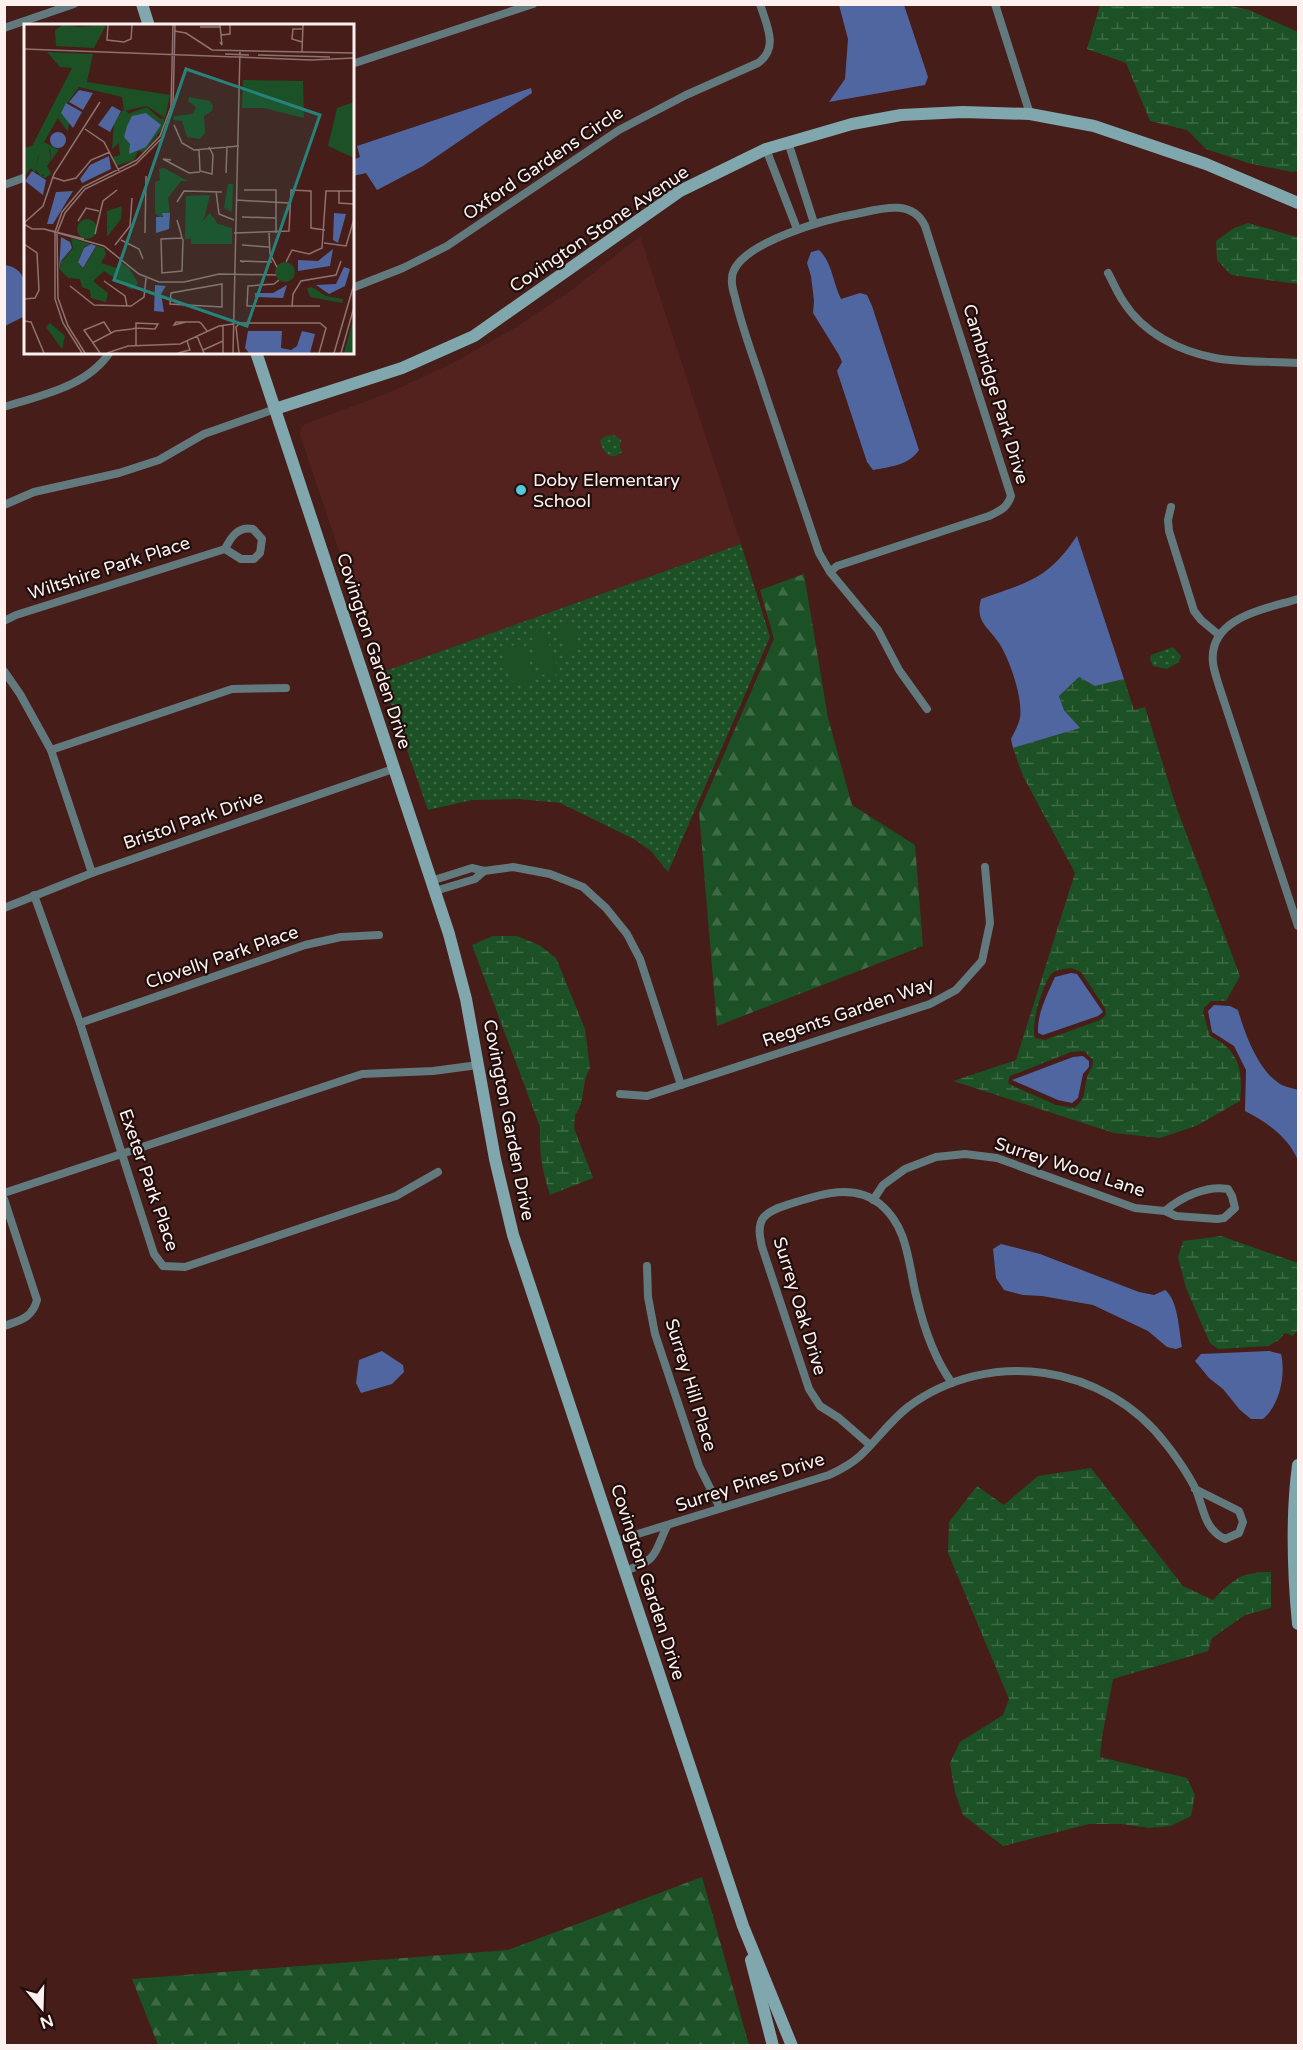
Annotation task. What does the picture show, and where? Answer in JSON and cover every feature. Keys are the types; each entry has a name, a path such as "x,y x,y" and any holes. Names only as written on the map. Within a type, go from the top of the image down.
{"street":[{"path":"4,28 74,4"},
{"path":"142,4 147,24"},
{"path":"354,63 533,4"},
{"name":"Oxford Gardens Circle","path":"354,287 403,268 447,246 619,130 686,95 758,63 768,56 771,47 768,28 760,4"},
{"path":"995,4 1030,114"},
{"name":"Covington Stone Avenue","path":"4,506 34,492 119,473 159,460 204,435 274,409 402,368 474,336 680,191 766,149 852,124 901,115 963,112 1030,114 1094,126 1206,164 1299,203"},
{"path":"788,142 814,223"},
{"path":"766,149 797,229"},
{"path":"4,184 24,178"},
{"name":"Cambridge Park Drive","path":"830,572 837,566 989,516 1009,504 1011,496 1007,476 921,218 906,208 892,207 814,223 797,229 747,256 735,267 732,283 744,330 819,553 830,572 878,630 899,670 927,709"},
{"path":"1108,273 1123,301 1138,320 1152,333 1170,343 1215,358 1299,363"},
{"path":"4,407 71,384 100,366 109,354"},
{"name":"Covington Garden Drive","path":"257,354 433,886 466,999 495,1159 513,1235 743,1926 792,2046"},
{"path":"1172,507 1168,520 1169,531 1194,611 1201,621 1219,635"},
{"name":"Wiltshire Park Place","path":"4,621 16,615 225,549 236,533 245,528 253,529 262,539 260,553 254,559 241,559 225,549"},
{"path":"1299,599 1241,617 1222,630 1213,652 1213,664 1299,926"},
{"path":"4,671 20,694 51,750 92,873"},
{"path":"51,750 232,689 286,688"},
{"name":"Bristol Park Drive","path":"4,908 92,873 393,769"},
{"path":"433,886 475,879 484,871 513,867 550,874 583,887 606,908 627,934 640,959 681,1085"},
{"name":"Regents Garden Way","path":"620,1094 647,1096 930,1004 956,990 982,961 990,923 985,867"},
{"name":"Exeter Park Place","path":"34,895 80,1023 154,1254 163,1266 185,1267 396,1196 438,1172"},
{"name":"Clovelly Park Place","path":"80,1023 305,945 341,937 379,935"},
{"path":"4,1194 362,1074 433,1071 478,1065"},
{"name":"Surrey Wood Lane","path":"873,1200 883,1185 905,1168 936,1156 965,1154 997,1158 1135,1208 1165,1210 1176,1216 1217,1219 1224,1218 1235,1208 1228,1189 1216,1187 1176,1201 1165,1210"},
{"name":"Surrey Oak Drive","path":"870,1446 855,1431 820,1406 813,1398 760,1236 760,1225 764,1217 822,1194 848,1192 868,1196 890,1214 903,1235 916,1297 925,1325 941,1368 952,1383"},
{"path":"4,1198 37,1300 34,1311 26,1318 4,1326"},
{"name":"Surrey Hill Place","path":"647,1266 648,1296 655,1334 699,1466 720,1508"},
{"name":"Surrey Pines Drive","path":"615,1541 667,1527 720,1508 829,1475 852,1462 908,1408 952,1383 997,1373 1039,1371 1079,1381 1114,1396 1149,1425 1165,1443 1196,1489 1211,1530 1225,1539 1239,1533 1243,1522 1239,1511 1196,1489"},
{"path":"1299,1465 1295,1494 1294,1550 1294,1583 1299,1624"},
{"name":"Surrey Pines Drive","path":"625,1571 640,1566 656,1554 667,1527"},
{"name":"Covington Garden Drive","path":"743,1926 773,2046"}],"shaded area":[{"name":"Doby Elementary School","path":"640,236 741,544 380,673 300,435 301,429 305,424 388,393 451,364 513,329 573,289"}],"green space":[{"path":"1100,5 1227,5 1249,10 1298,32 1298,171 1292,172 1248,163 1206,149 1187,130 1150,121 1126,63 1087,49"},
{"path":"1248,223 1297,237 1298,284 1231,275 1217,260 1216,241 1234,228"},
{"path":"614,435 621,440 622,452 611,456 605,452 600,440"},
{"path":"741,544 770,637 668,872 651,851 634,839 560,803 519,799 472,800 428,810 380,673"},
{"path":"804,574 828,718 852,805 915,845 923,946 717,1026 699,812 774,639 760,590"},
{"path":"571,621 581,649 567,654 557,626"},
{"path":"540,631 542,636 546,635 558,669 554,671 556,676 548,679 546,674 542,675 530,641 533,639 531,634"},
{"path":"523,642 535,679 514,686 501,650"},
{"path":"1173,647 1181,656 1179,662 1167,669 1153,666 1151,655"},
{"path":"1079,677 1095,686 1124,679 1134,710 1145,707 1177,809 1240,976 1226,1001 1211,1001 1203,1012 1210,1036 1228,1048 1237,1062 1241,1080 1240,1101 1196,1126 1160,1138 1114,1133 953,1081 1016,1060 1075,873 1023,776 1013,748 1079,728 1064,710 1059,696","holes":["1071,968 1081,972 1105,1008 1106,1015 1100,1020 1045,1040 1035,1038 1034,1024 1048,978 1054,972","1084,1051 1093,1063 1083,1098 1074,1108 1056,1105 1008,1082 1010,1076 1071,1052"]},
{"path":"493,936 517,936 539,945 556,958 585,1029 590,1068 585,1079 581,1104 575,1115 574,1128 593,1178 550,1195 542,1161 540,1127 472,945"},
{"path":"1221,1236 1298,1263 1298,1329 1293,1336 1285,1333 1279,1340 1268,1346 1218,1349 1210,1343 1186,1288 1178,1257 1183,1241"},
{"path":"1091,1468 1183,1586 1213,1600 1238,1578 1252,1573 1271,1572 1271,1608 1245,1615 1212,1638 1208,1651 1113,1679 1100,1757 1187,1778 1195,1795 1191,1816 1171,1826 1149,1828 1121,1824 1089,1824 1003,1846 963,1815 955,1792 950,1763 960,1742 1003,1715 1009,1699 948,1553 949,1522 977,1486 1004,1505 1038,1476"},
{"path":"702,1877 749,2045 158,2045 132,1979 508,1950"}],"water":[{"path":"839,5 904,5 928,77 925,85 829,102 845,79 848,39"},
{"path":"531,88 532,93 423,166 377,190 366,173 354,176 354,160 360,157 357,146"},
{"path":"819,250 830,267 841,299 860,293 867,295 872,306 919,450 910,459 899,464 873,470 867,462 837,371 842,362 813,313 811,276 807,263 811,252"},
{"path":"5,265 19,272 23,278 24,316 5,326"},
{"path":"1077,536 1124,679 1095,686 1079,677 1059,696 1064,710 1080,728 1013,748 1011,739 1020,718 1018,690 1003,650 983,623 980,613 981,599 1024,583 1046,571"},
{"path":"1071,973 1077,974 1103,1012 1098,1016 1043,1035 1038,1033 1041,1012 1055,977"},
{"path":"1214,1005 1230,1006 1238,1010 1249,1040 1265,1070 1280,1084 1298,1090 1298,1160 1283,1137 1245,1111 1246,1070 1234,1046 1212,1032 1208,1011"},
{"path":"1083,1056 1089,1061 1089,1067 1083,1074 1078,1098 1072,1103 1058,1100 1012,1080 1073,1057"},
{"path":"1001,1244 1040,1254 1139,1292 1154,1295 1165,1290 1173,1300 1182,1347 1176,1349 1167,1347 1148,1331 1093,1305 1004,1290 996,1278 993,1249"},
{"path":"382,1351 403,1365 404,1372 392,1384 361,1393 356,1383 359,1360"},
{"path":"1269,1351 1281,1354 1283,1371 1274,1406 1263,1419 1251,1419 1240,1410 1195,1361 1201,1354"}],"place":[{"name":"Doby Elementary School","path":"521,490"}]}
